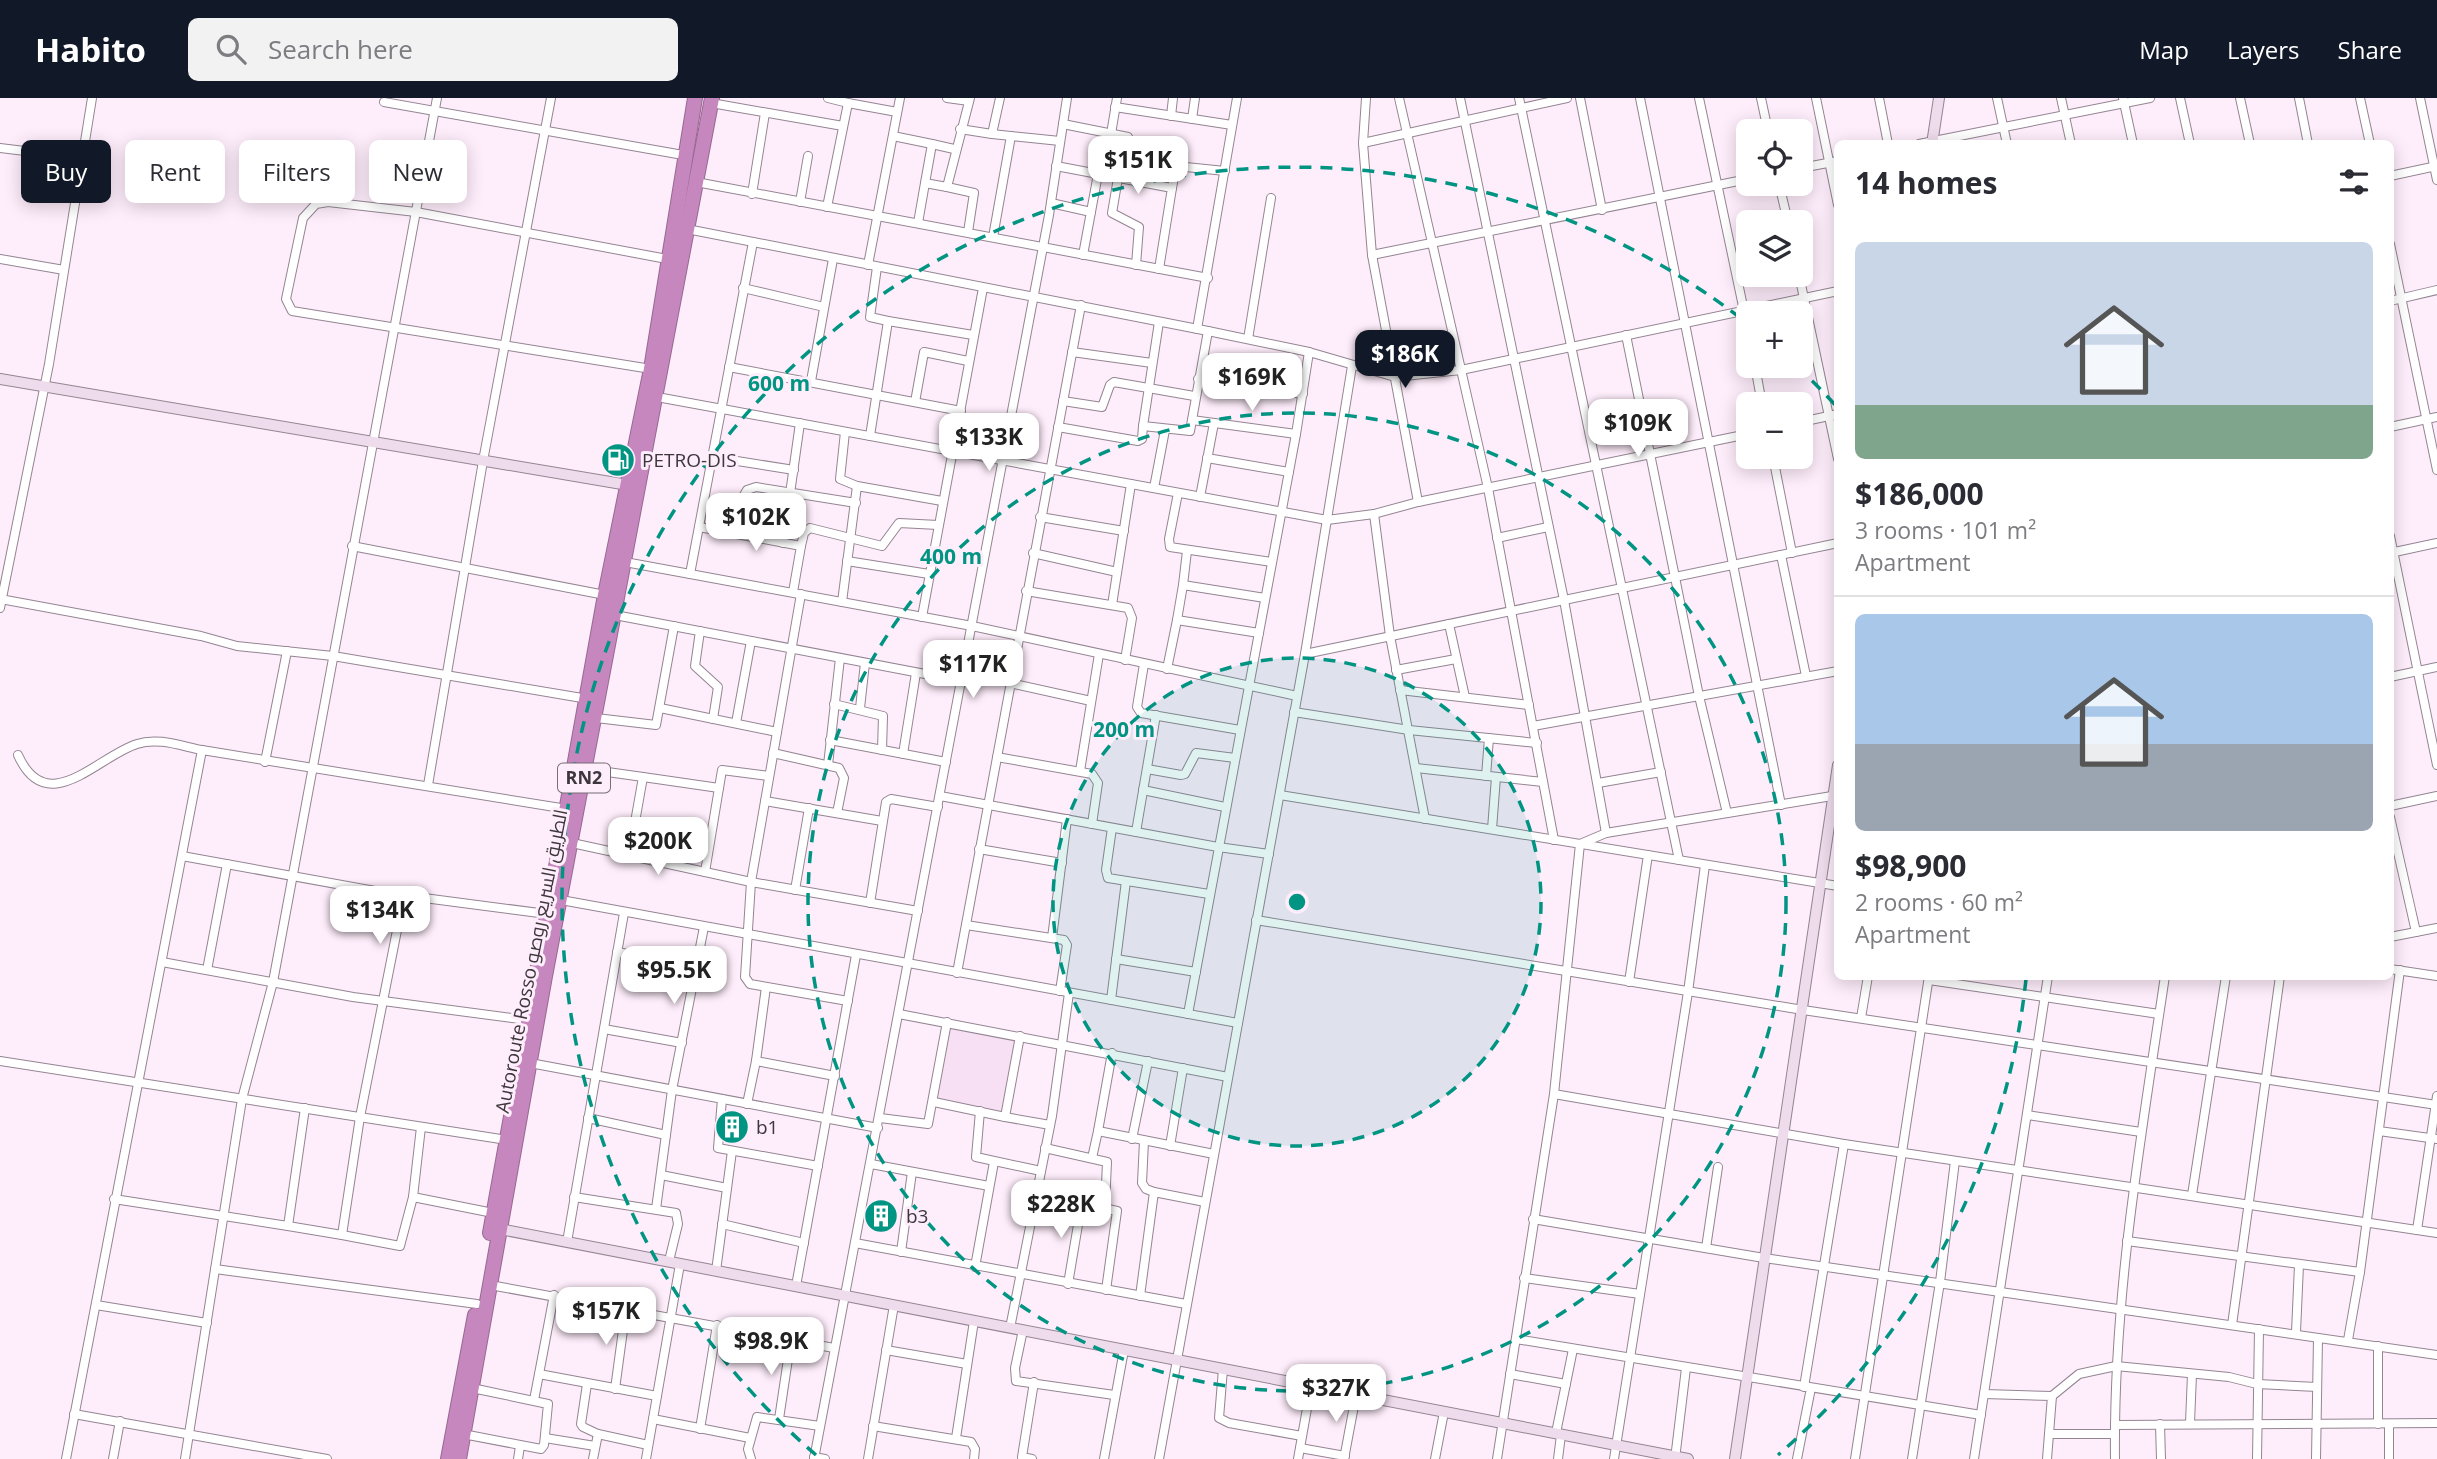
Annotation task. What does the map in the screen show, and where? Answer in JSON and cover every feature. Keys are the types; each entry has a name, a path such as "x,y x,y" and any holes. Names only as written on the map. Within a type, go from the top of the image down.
{"highway":[{"name":"Autoroute Rosso الطريق السريع روصو","path":"458,1459 490,1284 495,1223 527,1020 605,595 650,369 683,155 695,98"},
{"name":"Autoroute Rosso الطريق السريع روصو","path":"448,1459 477,1304 530,1063 711,101"}],"street":[{"path":"85,140 92,98"},
{"path":"185,1459 242,1098 273,982 315,769 352,546 396,328 415,212 438,98"},
{"path":"428,785 483,461 551,98"},
{"path":"826,98 897,112"},
{"path":"900,98 878,215 870,317 973,335"},
{"path":"947,98 969,100 954,149 947,187"},
{"path":"992,134 1000,98"},
{"path":"825,1459 814,1458 1051,203 1066,98"},
{"path":"1171,116 1173,98"},
{"path":"1192,119 1195,98"},
{"path":"1197,329 1208,278 1237,98"},
{"path":"1366,98 1363,143 1372,255 1418,502"},
{"path":"1399,98 1488,488 1553,840"},
{"path":"1460,98 1564,600 1605,833"},
{"path":"1519,98 1679,860"},
{"path":"1363,143 1567,98"},
{"path":"1580,98 1602,210"},
{"path":"1640,98 1781,805"},
{"path":"1699,98 1743,301"},
{"path":"1761,98 1765,119"},
{"path":"1813,165 1833,161 1816,98"},
{"path":"1879,98 1887,140"},
{"path":"1933,140 1939,98"},
{"path":"1997,98 2006,140"},
{"path":"2061,98 2070,140"},
{"path":"1942,140 2124,100 2150,98"},
{"path":"2180,98 2189,140"},
{"path":"2240,98 2249,140"},
{"path":"2299,98 2307,140"},
{"path":"2360,98 2369,140"},
{"path":"2420,98 2437,180"},
{"path":"2124,100 2132,140"},
{"path":"711,101 765,113 843,125"},
{"path":"384,102 683,155"},
{"path":"827,207 848,103"},
{"path":"1111,134 1116,103 1171,116 1232,125"},
{"path":"752,194 765,113"},
{"path":"1063,124 1132,140 1112,214 1139,227 1136,265"},
{"path":"960,129 1060,141"},
{"path":"893,136 954,149"},
{"path":"993,237 1011,136"},
{"path":"918,223 932,144"},
{"path":"0,148 21,151"},
{"path":"800,202 808,156"},
{"path":"1056,166 1172,188"},
{"path":"1159,269 1176,166 1225,171"},
{"path":"2394,175 2436,167"},
{"path":"1083,255 1098,174"},
{"path":"696,182 1208,278"},
{"path":"1372,255 1736,182"},
{"path":"925,183 974,193 968,232"},
{"path":"1248,339 1270,198"},
{"path":"650,369 292,311 286,299 303,218 317,204 328,202 415,212 667,259"},
{"path":"75,203 45,386 1,602 201,636 237,646 333,656 588,699"},
{"path":"1051,203 1091,212"},
{"path":"687,229 1248,339 1309,352 1395,377 1461,370 1736,312"},
{"path":"690,575 753,242"},
{"path":"0,259 64,270"},
{"path":"811,381 833,259"},
{"path":"2394,262 2437,470"},
{"path":"1802,287 1833,415 1813,419"},
{"path":"743,288 824,307"},
{"path":"922,617 983,288"},
{"path":"2394,300 2437,290"},
{"path":"1789,301 1834,292"},
{"path":"957,973 1081,305"},
{"path":"870,436 888,321"},
{"path":"1058,427 1138,441 1142,439 1159,321"},
{"path":"1143,426 1187,433 1192,420 1208,331"},
{"path":"1626,335 1699,696 1727,813"},
{"path":"915,402 924,352 968,361"},
{"path":"1072,352 1152,363"},
{"path":"1188,1014 1225,807 1283,512 1309,352"},
{"path":"1158,1459 1280,795 1352,366"},
{"path":"729,367 961,411"},
{"path":"0,379 628,485"},
{"path":"1198,379 1303,394"},
{"path":"1063,401 1102,407 1111,382 1195,396"},
{"path":"657,397 1327,520 1374,514 1418,502 1736,437"},
{"path":"2394,426 2437,418"},
{"path":"1192,420 1296,434"},
{"path":"783,543 800,423"},
{"path":"1199,497 1214,423"},
{"path":"1154,488 1166,430"},
{"path":"845,432 840,479 857,486 942,501"},
{"path":"712,457 794,470"},
{"path":"1207,458 1289,472"},
{"path":"1775,469 1792,553"},
{"path":"1112,605 1131,484"},
{"path":"842,602 857,486"},
{"path":"703,506 736,509 750,488 856,503"},
{"path":"1178,493 1170,547 1272,562"},
{"path":"1374,514 1390,636 1425,819"},
{"path":"1040,517 1124,531"},
{"path":"848,1001 750,984 745,977 751,882 791,649 803,533 810,528 882,545 899,523 938,525"},
{"path":"699,527 801,546"},
{"path":"1497,538 1548,527"},
{"path":"2394,552 2437,543"},
{"path":"1305,654 1834,544"},
{"path":"352,546 605,595"},
{"path":"1167,669 1187,551"},
{"path":"1033,553 1117,572"},
{"path":"1781,555 1806,676"},
{"path":"847,561 929,574"},
{"path":"2394,561 2437,765"},
{"path":"625,562 972,626 1297,696"},
{"path":"1183,585 1265,598"},
{"path":"1027,591 1112,605 1131,612 1125,660"},
{"path":"615,615 961,681"},
{"path":"1177,620 1259,632"},
{"path":"1449,624 1465,697"},
{"path":"596,718 655,727 674,626"},
{"path":"700,631 695,666 719,687 713,719"},
{"path":"736,723 751,641"},
{"path":"265,762 287,651"},
{"path":"1080,771 1099,654"},
{"path":"828,765 840,658"},
{"path":"1396,670 1456,659"},
{"path":"860,708 866,663"},
{"path":"1144,664 1137,707 1141,713 1240,730"},
{"path":"2394,676 2437,667"},
{"path":"1533,726 1834,672"},
{"path":"903,754 916,673"},
{"path":"1010,683 1091,701"},
{"path":"1400,690 1528,705"},
{"path":"834,704 860,708 883,716 882,750"},
{"path":"660,708 777,732"},
{"path":"1294,712 1409,730 1537,743"},
{"path":"1136,832 1156,715"},
{"path":"1486,776 1489,738"},
{"path":"830,740 946,762"},
{"path":"18,755 26,773 33,779 56,783 77,778 118,751 140,743 160,741 265,762 428,785 567,809"},
{"path":"66,1459 202,750"},
{"path":"773,752 843,771 837,813"},
{"path":"1147,769 1185,774 1198,752 1235,758"},
{"path":"997,757 1092,774 1098,783 1092,824"},
{"path":"1416,768 1543,782"},
{"path":"586,769 719,788"},
{"path":"705,872 724,769 769,776"},
{"path":"1598,783 1661,772"},
{"path":"629,856 643,777"},
{"path":"1492,829 1496,777"},
{"path":"1143,790 1225,807"},
{"path":"1280,795 1834,885"},
{"path":"1580,844 1605,833 1834,795"},
{"path":"940,796 1218,847 1269,853"},
{"path":"2394,805 2437,796"},
{"path":"765,800 882,821"},
{"path":"870,903 882,821 889,800 938,807"},
{"path":"1735,1459 1782,1134 1803,1010 1818,883 1834,800"},
{"path":"795,890 809,808"},
{"path":"1052,938 1067,820"},
{"path":"1112,828 1106,875 1108,878 1209,894"},
{"path":"2394,835 2416,932"},
{"path":"572,843 751,882 918,911"},
{"path":"1497,1459 1554,1094 1580,844"},
{"path":"979,849 1062,863"},
{"path":"1629,982 1648,855"},
{"path":"181,856 404,895 547,914"},
{"path":"207,970 227,864"},
{"path":"1614,1459 1688,992 1705,865"},
{"path":"1111,1000 1126,881"},
{"path":"342,1235 360,1117 404,895"},
{"path":"561,900 1238,1023"},
{"path":"567,1242 624,913"},
{"path":"1256,920 1803,1010 2213,1072 2437,1102 2434,1139 2417,1230"},
{"path":"966,925 1064,940 1067,945 1062,1043 1050,1125 1010,1328"},
{"path":"656,1209 672,1090 704,927"},
{"path":"2394,936 2437,928"},
{"path":"617,952 697,967"},
{"path":"796,1286 856,955"},
{"path":"1116,959 1196,972"},
{"path":"162,962 384,1001 527,1020"},
{"path":"2395,969 2437,976"},
{"path":"1861,1018 1867,980"},
{"path":"1856,1459 1929,980"},
{"path":"1941,980 2159,1014"},
{"path":"1974,1459 2047,980"},
{"path":"2115,1459 2120,1308 2133,1187 2164,980"},
{"path":"2192,1195 2225,980"},
{"path":"2232,1325 2239,1258 2279,980"},
{"path":"2348,1340 2379,1131 2394,980"},
{"path":"747,1104 766,986"},
{"path":"899,1014 1062,1043 1228,1077"},
{"path":"880,1118 928,1124 947,1022"},
{"path":"604,1029 682,1043"},
{"path":"1005,1116 1020,1035"},
{"path":"1092,1158 1112,1054"},
{"path":"0,1060 507,1140"},
{"path":"756,1061 835,1076"},
{"path":"1132,1139 1148,1061"},
{"path":"530,1063 878,1128"},
{"path":"1170,1146 1183,1068"},
{"path":"1554,1094 1843,1144 2437,1233"},
{"path":"722,1100 717,1145 732,1151 818,1166"},
{"path":"934,1102 1050,1125"},
{"path":"288,1226 305,1108"},
{"path":"980,1111 975,1154 994,1162 1041,1171"},
{"path":"2027,1115 2141,1132"},
{"path":"588,1118 666,1135"},
{"path":"114,1199 400,1246 413,1197 421,1126"},
{"path":"1098,1131 1214,1154"},
{"path":"2379,1131 2434,1139"},
{"path":"1144,1141 1142,1182 1146,1189 1205,1202"},
{"path":"1797,1459 1843,1144"},
{"path":"1045,1148 1104,1160 1108,1165 1105,1206"},
{"path":"716,1271 732,1151"},
{"path":"1912,1459 1940,1282 1955,1161"},
{"path":"975,1266 994,1162"},
{"path":"871,1164 989,1186"},
{"path":"1706,1248 1718,1167"},
{"path":"901,1252 912,1172"},
{"path":"661,1175 727,1188"},
{"path":"1140,1296 1154,1192"},
{"path":"1037,1193 1105,1206 1114,1209 1118,1214 1106,1290"},
{"path":"413,1197 567,1242 1688,1459"},
{"path":"574,1197 670,1210 678,1218 668,1261"},
{"path":"1068,1284 1082,1202"},
{"path":"1533,1219 1764,1258 2437,1354"},
{"path":"722,1224 804,1243"},
{"path":"2127,1241 2360,1272"},
{"path":"855,1243 1186,1304"},
{"path":"646,1459 680,1264"},
{"path":"2296,1332 2299,1265"},
{"path":"215,1269 477,1304"},
{"path":"1524,1278 1640,1294"},
{"path":"490,1284 834,1348"},
{"path":"534,1400 554,1295"},
{"path":"96,1305 207,1322"},
{"path":"868,1459 894,1305"},
{"path":"615,1389 626,1308"},
{"path":"956,1438 974,1321"},
{"path":"700,1429 717,1325"},
{"path":"2257,1459 2259,1329"},
{"path":"1023,1330 1015,1368 1016,1381 1034,1381 1114,1395"},
{"path":"2315,1459 2318,1338"},
{"path":"779,1419 791,1339"},
{"path":"1516,1339 1981,1415"},
{"path":"2378,1346 2378,1424"},
{"path":"1558,1459 1559,1434 1573,1349"},
{"path":"887,1350 967,1364"},
{"path":"1104,1459 1124,1350"},
{"path":"1984,1394 2052,1396 2079,1374 2116,1366 2229,1377 2257,1384 2317,1387"},
{"path":"1675,1458 1686,1368"},
{"path":"1223,1369 1219,1418 1229,1423 1302,1436"},
{"path":"539,1374 657,1396"},
{"path":"1510,1374 1566,1384"},
{"path":"2190,1423 2192,1374"},
{"path":"1032,1459 1022,1458 1034,1381"},
{"path":"587,1384 581,1424 583,1427 598,1434 648,1445"},
{"path":"1298,1459 1311,1386"},
{"path":"463,1434 541,1449 545,1438 550,1406 534,1400 472,1388"},
{"path":"1300,1448 1344,1458 1356,1395"},
{"path":"2047,1459 2052,1396"},
{"path":"1435,1459 1444,1412"},
{"path":"74,1414 327,1459"},
{"path":"751,1459 748,1454 750,1438 757,1417 820,1426"},
{"path":"653,1419 750,1438"},
{"path":"113,1459 120,1421"},
{"path":"2049,1434 2190,1423 2437,1423"},
{"path":"2161,1424 2161,1459"},
{"path":"2389,1424 2389,1459"},
{"path":"873,1426 971,1442 975,1449 974,1459"},
{"path":"593,1459 598,1434"},
{"path":"545,1438 595,1446"},
{"path":"518,1459 520,1446"}],"shaded area":[{"path":"951,1027 1018,1041 1003,1113 936,1099"}],"place":[{"name":"PETRO-DIS","path":"618,460"},
{"name":"b1","path":"732,1127"},
{"name":"b3","path":"881,1216"}]}
